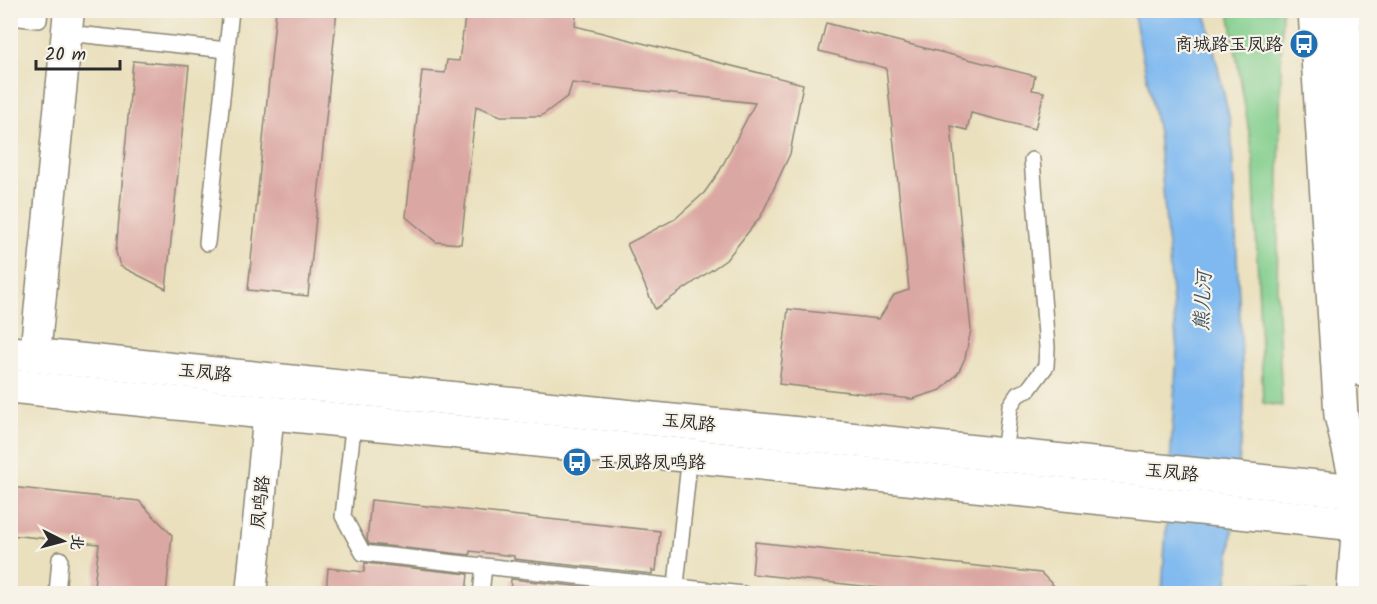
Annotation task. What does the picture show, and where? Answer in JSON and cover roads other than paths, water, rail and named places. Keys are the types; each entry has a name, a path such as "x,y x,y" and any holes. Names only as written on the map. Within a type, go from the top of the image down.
{"street":[{"path":"1314,10 1341,415 1363,492"},
{"path":"1343,10 1366,370"},
{"path":"23,354 68,22"},
{"name":"玉凤路","path":"23,354 1363,492"},
{"name":"玉凤路","path":"10,386 1362,524"},
{"name":"凤鸣路","path":"250,594 269,411"},
{"path":"1352,594 1362,524 1366,435"}],"lane":[{"path":"10,17 39,20 40,10"},
{"path":"207,243 231,10"},
{"path":"68,22 227,50"},
{"path":"1004,454 1010,406 1018,394 1028,390 1046,366 1047,347 1032,160"},
{"path":"354,420 343,516 363,553 675,590 743,594"},
{"path":"675,590 690,454"},
{"path":"57,594 60,559"},
{"path":"481,594 484,566"}],"water":[{"name":"熊儿河","path":"1133,11 1205,11 1231,125 1244,413 1226,593 1162,593 1177,351 1158,132"}],"place":[{"name":"商城路玉凤路","path":"1304,44"},
{"name":"玉凤路凤鸣路","path":"577,462"}]}
